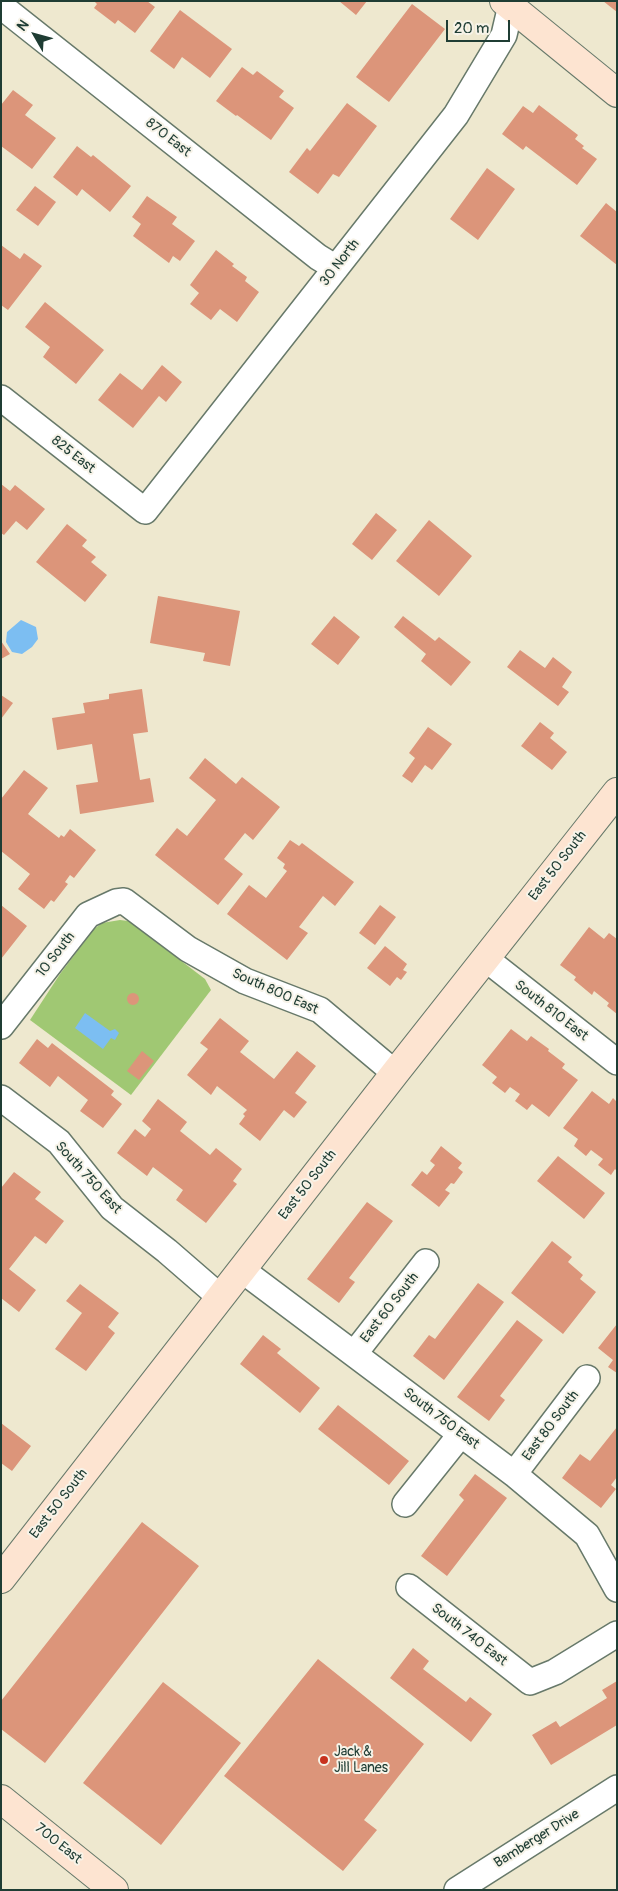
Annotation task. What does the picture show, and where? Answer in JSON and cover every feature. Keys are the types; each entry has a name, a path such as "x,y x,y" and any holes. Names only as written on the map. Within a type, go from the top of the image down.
{"main road":[{"path":"509,3 617,93"},
{"name":"East 50 South","path":"1,1579 395,1073 617,792"},
{"name":"700 East","path":"1,1799 114,1890"}],"street":[{"name":"30 North","path":"145,511 456,115 504,36 509,3"},
{"name":"870 East","path":"1,6 318,256 336,268"},
{"name":"825 East","path":"1,398 145,511"},
{"name":"10 South","path":"1,1026 88,914 116,902 124,901"},
{"name":"South 800 East","path":"124,901 188,949 245,981 320,1010 395,1073"},
{"name":"South 810 East","path":"486,959 617,1062"},
{"name":"South 750 East","path":"1,1098 59,1142 112,1208 167,1251 220,1297"},
{"name":"East 60 South","path":"354,1354 426,1262"},
{"name":"South 750 East","path":"242,1270 514,1474 587,1535 617,1589"},
{"name":"East 80 South","path":"514,1474 587,1378"},
{"path":"405,1504 461,1434"},
{"name":"South 740 East","path":"409,1587 530,1682 555,1672 617,1634"},
{"name":"Bamberger Drive","path":"457,1890 617,1788"}],"green space":[{"path":"120,920 128,921 205,979 211,990 131,1095 30,1020 60,974 94,929 102,923"}],"water":[{"path":"21,620 36,627 38,639 32,647 22,654 12,652 6,642 7,632"},
{"path":"85,1013 110,1031 115,1029 119,1033 115,1040 111,1038 103,1049 75,1028"}],"building":[{"path":"94,1 147,1 155,7 135,33 118,20 115,24 94,8 97,4"},
{"path":"339,1 367,1 356,15"},
{"path":"603,1 617,1 617,12"},
{"path":"412,4 445,29 389,102 356,77"},
{"path":"180,10 232,49 210,78 182,57 174,69 150,51"},
{"path":"242,67 253,75 257,71 284,91 279,97 294,108 271,140 216,101"},
{"path":"13,90 33,105 25,115 56,138 32,169 1,146 1,105"},
{"path":"347,103 377,126 339,177 333,174 318,194 289,172 307,148 310,151"},
{"path":"539,105 578,135 575,139 584,146 582,148 597,159 577,185 526,146 523,150 502,134 523,106 533,113"},
{"path":"77,146 91,157 93,155 131,186 110,212 82,189 77,196 53,177"},
{"path":"487,168 515,189 478,240 450,219"},
{"path":"35,186 56,202 38,226 16,210"},
{"path":"147,196 177,217 172,224 195,241 180,261 173,256 169,263 133,236 141,224 132,217"},
{"path":"606,203 617,212 617,265 580,236"},
{"path":"1,245 20,259 24,253 42,266 8,310 1,305"},
{"path":"216,250 234,264 232,266 247,277 245,281 259,292 237,322 220,309 211,320 190,304 199,293 190,285"},
{"path":"45,302 104,350 76,384 43,357 50,347 25,327"},
{"path":"162,365 182,382 166,402 159,396 133,428 98,400 120,373 142,390"},
{"path":"1,484 10,491 15,485 45,509 27,530 16,521 4,535 1,533"},
{"path":"376,513 397,530 372,560 352,544"},
{"path":"429,520 472,556 439,596 396,561"},
{"path":"67,524 87,540 82,546 96,557 91,562 107,575 85,602 36,562"},
{"path":"158,596 240,611 230,666 203,661 205,653 150,643"},
{"path":"334,616 360,637 338,665 311,644"},
{"path":"403,616 435,641 439,637 471,662 451,686 421,661 426,654 394,627"},
{"path":"1,641 10,654 1,659"},
{"path":"520,650 545,668 553,657 572,672 562,687 569,692 558,706 507,667"},
{"path":"142,689 148,732 133,734 140,780 150,778 154,802 80,814 76,785 98,782 92,744 57,750 52,718 85,713 83,703 109,699 109,694"},
{"path":"1,695 13,703 1,719"},
{"path":"540,722 554,733 550,738 567,752 552,770 521,746"},
{"path":"428,727 452,744 432,770 425,765 412,783 402,776 415,758 409,753"},
{"path":"205,758 236,784 242,777 280,807 253,840 245,833 224,859 243,874 218,905 155,855 177,828 187,836 216,800 189,778"},
{"path":"24,770 48,788 28,814 59,838 61,835 64,837 70,829 96,850 74,878 70,875 65,882 68,884 54,902 51,900 44,909 18,889 30,874 1,851 1,799"},
{"path":"290,840 299,846 302,843 354,882 335,906 323,896 299,927 308,933 287,960 227,914 249,885 266,898 287,871 283,868 285,864 277,858"},
{"path":"1,905 27,926 1,959"},
{"path":"380,905 396,917 375,945 359,933"},
{"path":"589,927 604,939 609,933 617,939 617,1014 607,1006 609,1003 594,991 592,995 574,980 576,977 560,965"},
{"path":"385,946 407,964 403,970 407,972 401,980 397,977 390,986 367,968"},
{"path":"131,993 135,993 139,999 135,1005 131,1005 127,1001 127,997"},
{"path":"220,1018 249,1041 240,1052 274,1079 297,1051 316,1066 295,1093 307,1102 294,1118 284,1110 260,1141 239,1124 247,1110 217,1086 211,1095 187,1075 208,1049 200,1043"},
{"path":"511,1029 527,1041 531,1036 549,1049 548,1051 565,1064 562,1068 578,1080 549,1117 532,1104 527,1110 515,1101 520,1094 510,1087 505,1093 492,1083 497,1077 482,1065"},
{"path":"37,1039 48,1048 52,1043 114,1091 111,1095 122,1104 103,1128 80,1111 88,1100 58,1076 50,1087 19,1063"},
{"path":"142,1051 154,1061 139,1080 127,1071"},
{"path":"592,1091 609,1104 613,1098 617,1102 617,1171 615,1169 611,1175 598,1165 603,1159 591,1150 586,1156 574,1146 578,1139 563,1128"},
{"path":"158,1099 187,1122 180,1131 210,1155 216,1148 242,1169 233,1181 237,1184 206,1223 176,1200 183,1190 153,1167 147,1176 117,1153 135,1129 145,1137 151,1129 142,1121"},
{"path":"441,1146 462,1163 458,1168 463,1172 454,1184 451,1183 445,1190 450,1193 439,1207 411,1185 422,1171 427,1175 435,1165 430,1161"},
{"path":"558,1156 605,1193 584,1219 537,1181"},
{"path":"14,1172 41,1192 35,1199 64,1221 46,1244 35,1236 9,1269 36,1290 19,1312 1,1298 1,1188"},
{"path":"367,1202 393,1221 349,1278 355,1282 339,1303 307,1279"},
{"path":"552,1241 572,1257 568,1262 583,1275 580,1279 596,1292 563,1334 511,1293"},
{"path":"478,1283 504,1302 444,1380 413,1356 429,1335 435,1339"},
{"path":"80,1284 119,1313 108,1327 115,1333 86,1371 55,1349 82,1313 66,1301"},
{"path":"517,1320 543,1340 500,1396 505,1400 489,1421 457,1397"},
{"path":"617,1324 617,1373 608,1367 613,1360 598,1348"},
{"path":"263,1335 281,1349 277,1353 320,1388 300,1413 240,1364"},
{"path":"338,1405 409,1461 389,1485 318,1429"},
{"path":"1,1423 31,1446 12,1471 1,1463"},
{"path":"617,1427 617,1477 611,1485 616,1489 601,1508 562,1478 580,1454 590,1461"},
{"path":"475,1474 507,1498 447,1576 421,1556 464,1500 459,1495"},
{"path":"142,1522 199,1566 45,1763 1,1729 1,1701"},
{"path":"413,1648 429,1661 423,1669 466,1702 470,1697 492,1714 471,1742 390,1678"},
{"name":"Jack & Jill Lanes","path":"318,1659 424,1744 364,1820 377,1830 343,1871 224,1776"},
{"path":"617,1681 617,1725 551,1765 532,1735 556,1721 560,1727 607,1698 602,1690"},
{"path":"163,1682 241,1743 161,1845 83,1783"}],"place":[{"name":"Jack & Jill Lanes","path":"324,1760"}]}
